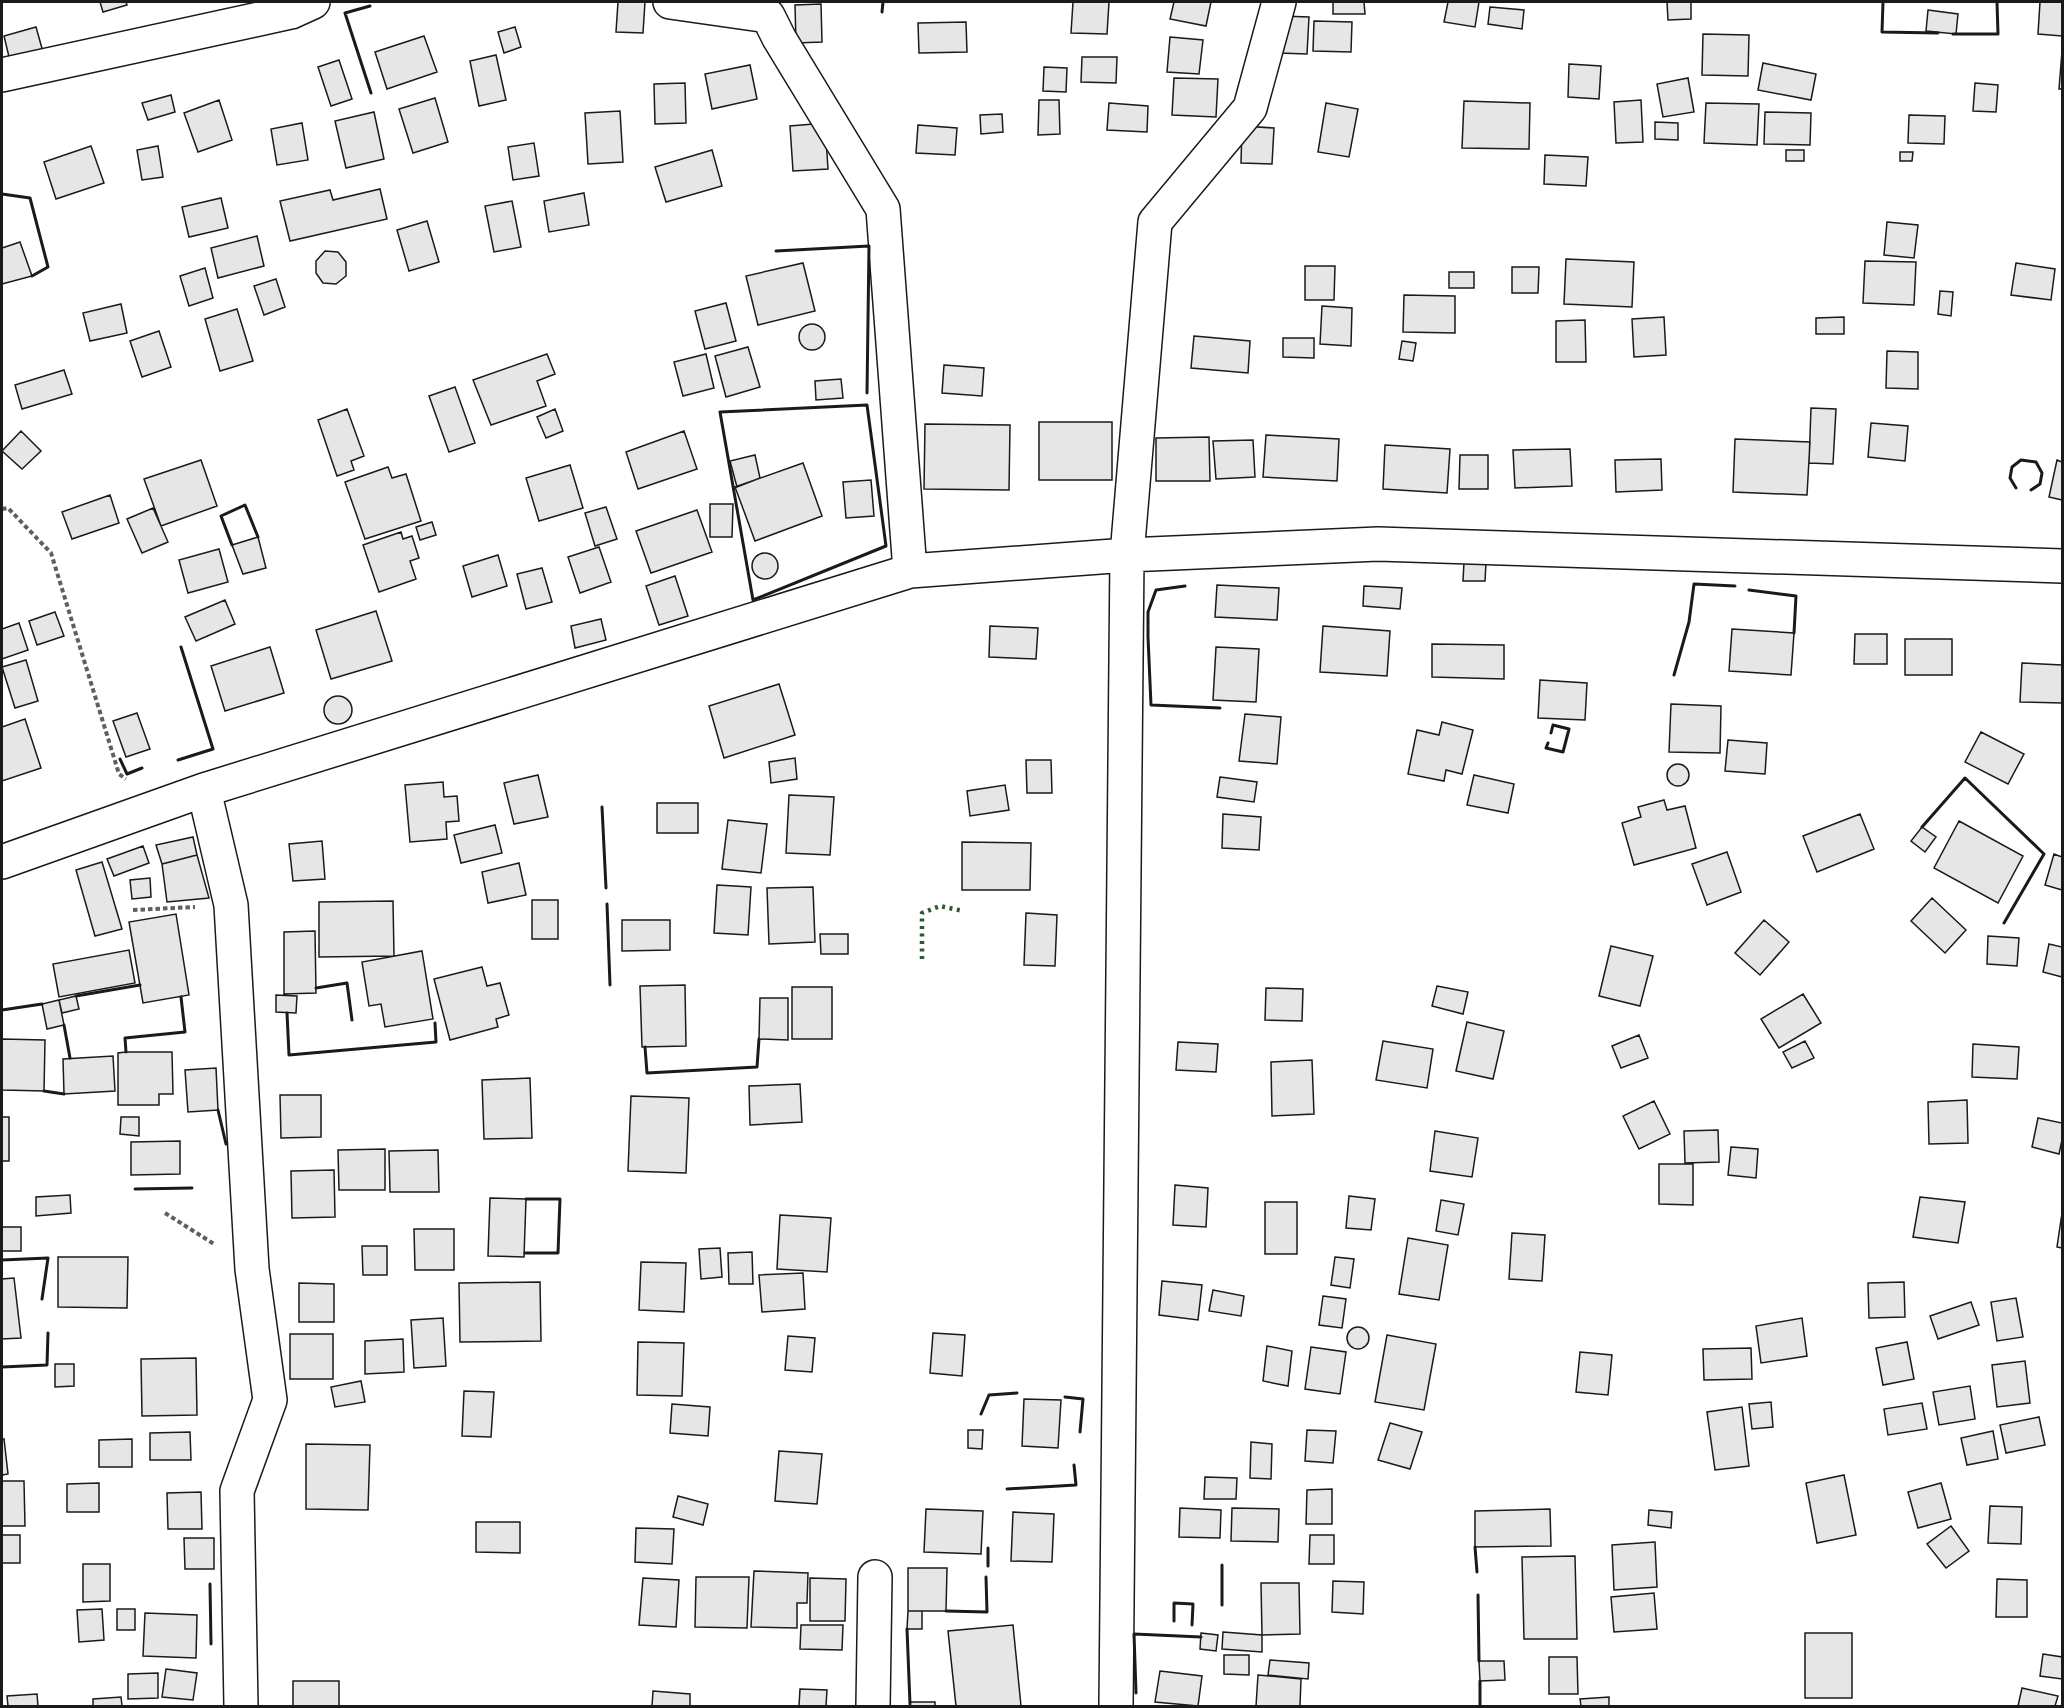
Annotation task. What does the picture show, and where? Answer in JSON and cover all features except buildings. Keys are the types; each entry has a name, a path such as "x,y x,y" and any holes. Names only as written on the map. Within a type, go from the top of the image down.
{"street":[{"path":"2,75 291,12 313,2"},
{"path":"670,2 768,16 779,39 882,209 910,571"},
{"path":"1116,1707 1127,555 1155,222 1250,108 1279,2"},
{"path":"2,862 204,790 910,571 1127,555 1378,544 2062,566"},
{"path":"204,790 231,905 252,1269 270,1400 237,1491 241,1707"},
{"path":"873,1707 875,1577"}],"path":[{"path":"2,509 8,508 51,553 119,774 162,806"},
{"path":"133,910 231,905"},
{"path":"165,1213 252,1269"}],"hedge":[{"path":"922,959 922,913 940,906 963,911"}],"wall":[{"path":"882,12 883,2"},
{"path":"1883,2 1882,32 1938,33"},
{"path":"1953,34 1998,34 1997,2"},
{"path":"370,6 345,13 371,93"},
{"path":"2,194 30,198 48,267 32,276"},
{"path":"776,251 869,246 867,393"},
{"path":"867,405 886,546 753,600 720,412 867,405"},
{"path":"2016,488 2010,478 2012,467 2021,460 2036,462 2042,473 2040,484 2031,490"},
{"path":"232,545 221,516 245,505 258,537"},
{"path":"1674,675 1689,622 1694,584 1735,586"},
{"path":"1185,586 1156,590 1148,612 1151,705 1220,708"},
{"path":"1749,590 1796,596 1794,633"},
{"path":"178,760 213,749 181,647"},
{"path":"1548,743 1546,748 1563,752 1569,729 1553,725 1551,733"},
{"path":"120,759 127,774 142,768"},
{"path":"1922,827 1965,778 2044,854 2004,923"},
{"path":"602,807 606,888"},
{"path":"607,904 610,985"},
{"path":"316,988 347,983 352,1020"},
{"path":"76,996 140,985"},
{"path":"126,1052 125,1038 185,1032 181,997"},
{"path":"2,1010 42,1004"},
{"path":"287,1013 289,1055 436,1042 435,1023"},
{"path":"64,1025 70,1058"},
{"path":"645,1047 647,1073 757,1067 759,1039"},
{"path":"44,1091 64,1094"},
{"path":"218,1110 226,1144"},
{"path":"135,1189 192,1188"},
{"path":"525,1253 558,1253 560,1199 526,1199"},
{"path":"2,1260 48,1258 42,1299"},
{"path":"2,1367 47,1365 48,1333"},
{"path":"981,1414 989,1395 1017,1393"},
{"path":"1065,1397 1083,1399 1080,1432"},
{"path":"1007,1489 1076,1485 1074,1465"},
{"path":"1475,1547 1477,1572"},
{"path":"988,1548 988,1566"},
{"path":"1222,1565 1222,1605"},
{"path":"946,1611 987,1612 986,1577"},
{"path":"210,1584 211,1644"},
{"path":"1478,1595 1479,1661"},
{"path":"1174,1621 1174,1603 1193,1604 1192,1625"},
{"path":"907,1629 910,1704"},
{"path":"1136,1693 1134,1634 1201,1637"},
{"path":"1480,1681 1480,1706"}]}
